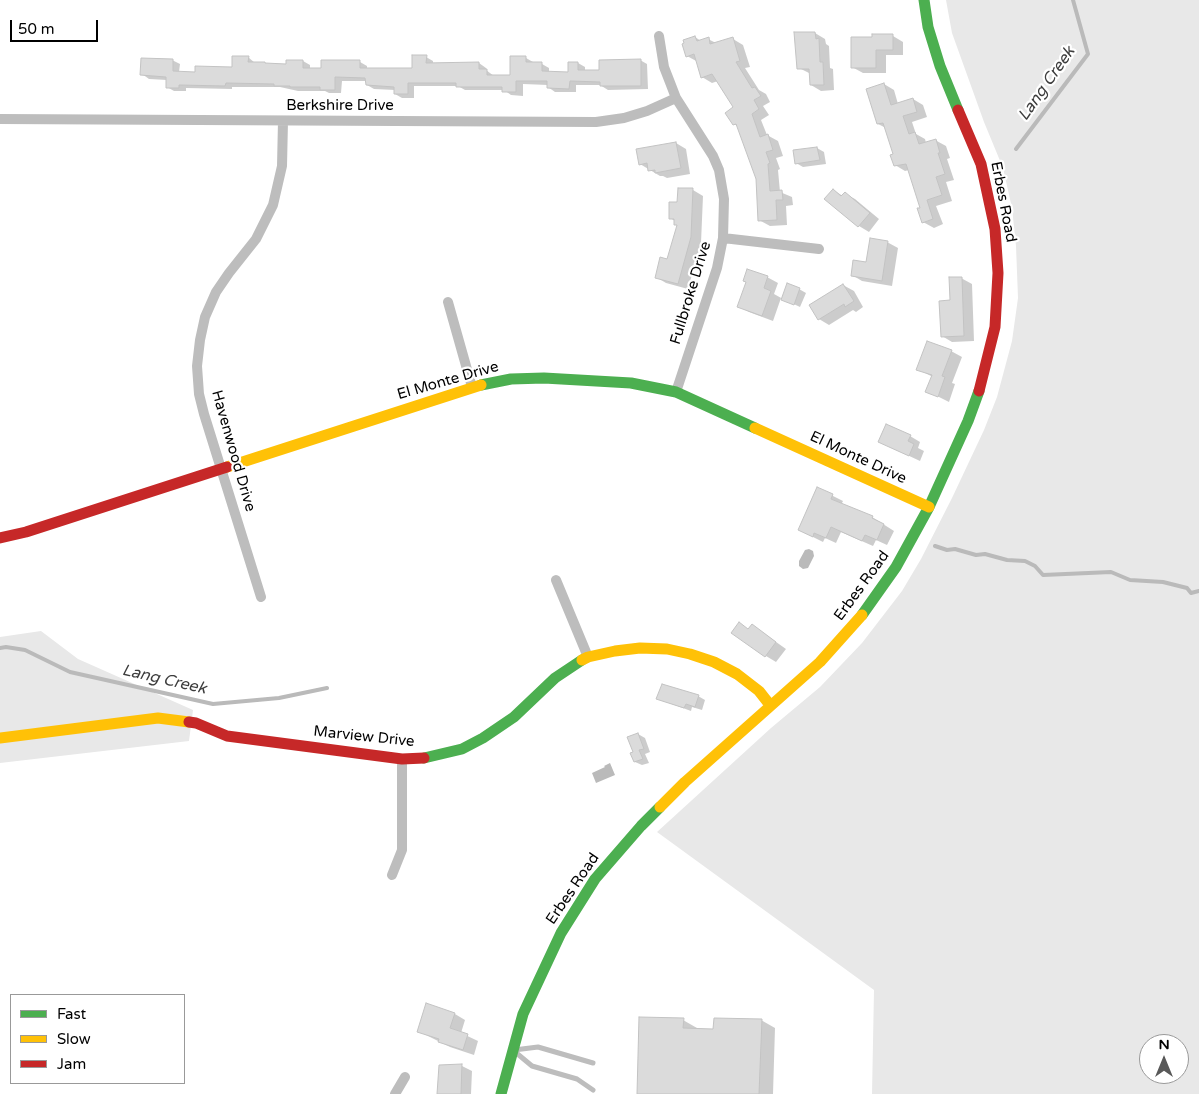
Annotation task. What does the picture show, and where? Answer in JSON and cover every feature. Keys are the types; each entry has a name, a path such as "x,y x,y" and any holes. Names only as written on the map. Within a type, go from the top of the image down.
{"street":[{"name":"Erbes Road","path":"501,1094 523,1014 561,933 595,879 640,826 672,794 820,662 863,614 896,567 929,507 968,421 982,382 995,326 998,273 995,229 984,173 975,147 940,66 928,27 924,0"},
{"name":"Fullbroke Drive","path":"659,36 667,75 676,98 713,156 719,170 724,199 723,238 717,268 676,392"},
{"name":"Berkshire Drive","path":"0,119 596,122 624,118 647,111 676,98"},
{"name":"Havenwood Drive","path":"261,597 204,414 199,394 197,366 200,340 206,317 216,292 228,273 256,239 273,205 282,166 283,121"},
{"path":"723,238 819,249"},
{"path":"448,302 472,387"},
{"name":"El Monte Drive","path":"0,538 26,532 472,387 511,378 630,383 676,392 929,507"},
{"path":"556,580 588,657"},
{"name":"Marview Drive","path":"0,738 158,718 196,723 227,736 402,759 432,757 462,748 483,738 514,717 555,678 571,666 588,657 640,648 667,649 714,662 737,674 759,691 770,705"},
{"path":"392,875 402,850 402,759"},
{"path":"395,1094 406,1077"}],"lane":[{"path":"513,1050 538,1047 593,1063"},
{"path":"513,1050 532,1066 577,1079 593,1090"}],"shaded area":[{"path":"946,0 1199,0 1199,1094 872,1094 874,990 657,832 771,728 820,687 862,643 902,591 921,559 984,430 997,397 1012,341 1018,298 1012,208 1003,168 984,122 952,33"},
{"path":"805,550 813,551 814,556 808,568 803,569 799,566 799,561"},
{"path":"41,631 78,659 193,710 189,741 0,763 0,637"},
{"path":"610,763 615,775 596,783 592,773"}],"building":[{"path":"794,32 815,32 816,39 819,38 820,62 823,62 824,85 810,85 809,69 797,69"},
{"path":"872,34 893,34 893,50 876,50 876,68 851,68 851,37 872,37"},
{"path":"695,36 697,41 709,37 710,44 733,37 740,61 736,62 752,88 755,87 761,96 754,100 759,109 752,114 760,137 768,134 773,150 766,152 770,163 768,164 770,191 782,190 783,200 776,200 777,220 758,221 756,179 736,124 733,125 725,113 733,107 712,74 701,78 694,54 686,57 682,44 684,43 683,40"},
{"path":"412,55 427,55 426,63 479,62 479,69 487,69 487,75 510,75 510,56 526,56 526,62 542,62 542,71 568,72 568,62 578,62 578,70 599,70 599,60 641,59 641,86 600,86 600,82 570,81 569,89 547,88 547,81 516,81 516,92 502,92 502,87 456,87 456,83 408,83 408,94 394,94 394,87 366,85 365,78 335,77 335,90 320,90 320,87 274,86 274,84 226,83 225,86 179,85 179,88 166,88 166,77 140,75 141,58 173,59 173,71 195,72 195,66 232,67 232,56 249,56 248,62 265,63 286,64 286,60 303,60 303,68 321,68 321,60 360,60 360,68 412,68"},
{"path":"884,83 891,105 913,98 917,112 903,116 909,134 915,132 919,144 936,139 940,153 938,153 945,174 936,177 942,195 927,200 933,219 922,223 917,208 920,208 906,164 894,166 890,155 893,154 883,123 877,124 866,89"},
{"path":"676,142 681,168 655,173 655,170 648,171 647,163 639,165 636,149"},
{"path":"817,147 820,160 795,164 793,150"},
{"path":"678,188 693,188 691,237 678,284 655,278 660,257 667,259 677,225 674,225 674,219 669,219 669,202 677,202"},
{"path":"833,189 841,196 845,192 870,213 858,227 824,199"},
{"path":"870,238 888,241 882,281 851,276 853,260 866,262"},
{"path":"747,269 768,276 764,288 771,291 762,316 737,307 746,282 743,281"},
{"path":"949,277 962,277 964,336 941,337 939,301 950,300"},
{"path":"787,283 800,288 794,305 781,300"},
{"path":"843,284 854,301 845,307 844,304 818,320 809,305"},
{"path":"927,341 952,350 942,376 945,377 938,397 925,392 932,375 916,370"},
{"path":"886,424 911,435 908,441 914,444 909,456 878,442"},
{"path":"817,487 833,494 831,499 873,516 872,518 884,524 877,540 865,535 862,541 831,527 826,538 814,533 813,537 798,530"},
{"path":"739,622 748,629 752,624 776,642 765,657 731,633"},
{"path":"662,684 699,695 695,707 686,704 684,708 656,699"},
{"path":"638,733 644,749 639,750 643,759 634,762 630,753 633,752 627,737"},
{"path":"426,1003 455,1013 450,1028 468,1034 463,1050 438,1042 439,1039 417,1032"},
{"path":"639,1017 684,1018 683,1028 713,1029 714,1018 762,1019 759,1094 637,1094"},
{"path":"462,1064 461,1094 437,1094 439,1065"}],"waterway":[{"name":"Lang Creek","path":"1016,149 1088,54 1073,0"},
{"path":"935,546 976,555 985,554 1007,560 1025,561 1035,566 1043,575 1111,572 1130,580 1163,582 1187,588 1191,593 1199,591"},
{"name":"Lang Creek","path":"0,648 25,650 70,672 213,704 279,698 327,688"}],"traffic: fast":[{"path":"924,0 928,27 940,66 958,110"},
{"path":"481,385 511,379 544,378 631,383 676,392 755,428"},
{"path":"862,615 896,567 929,507 968,421 979,391"},
{"path":"424,758 462,749 483,738 514,717 555,678 582,660"},
{"path":"501,1094 523,1014 561,933 595,879 660,807"}],"traffic: slow":[{"path":"227,467 481,385"},
{"path":"755,428 929,507"},
{"path":"660,807 685,782 820,662 862,615"},
{"path":"582,660 615,651 640,648 667,649 690,654 714,662 737,674 759,691 770,705"},
{"path":"0,738 158,718 189,722"}],"traffic: jam":[{"path":"958,110 981,164 995,229 998,273 995,327 979,391"},
{"path":"0,538 26,532 227,467"},
{"path":"189,722 227,736 402,759 424,758"}]}
